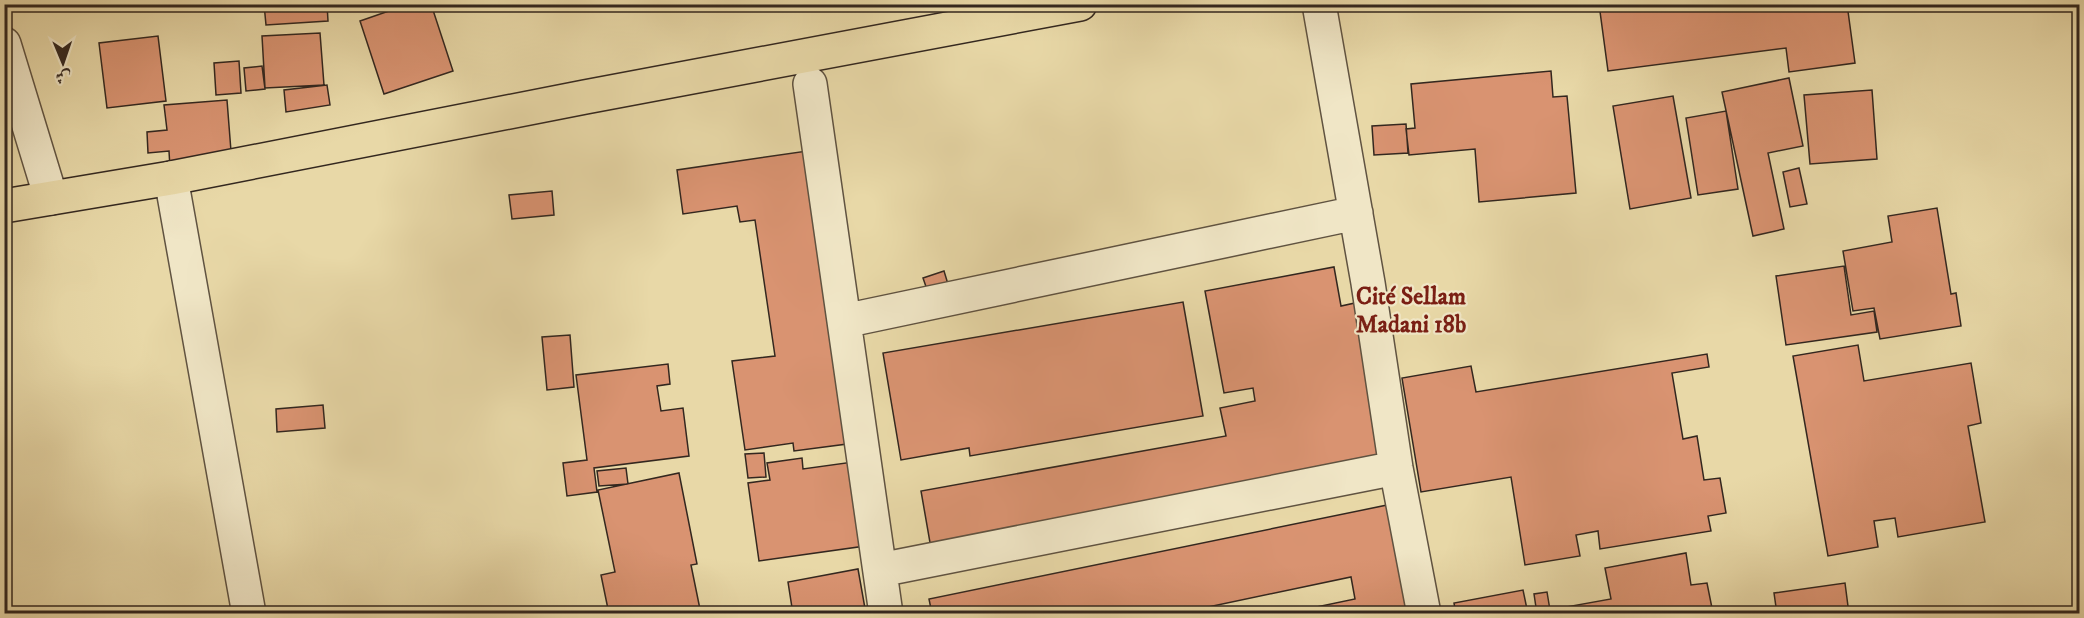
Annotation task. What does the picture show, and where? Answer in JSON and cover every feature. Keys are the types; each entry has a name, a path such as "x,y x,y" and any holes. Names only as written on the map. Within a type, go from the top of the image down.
{"main road":[{"path":"4,207 171,178 585,96 1080,4"}],"street":[{"path":"1319,4 1356,213 1396,468 1424,614"},
{"path":"4,44 51,198"},
{"path":"810,84 886,614"},
{"path":"171,178 249,614"},
{"path":"844,321 1356,213"},
{"path":"880,570 1396,468"}],"building":[{"path":"264,4 327,4 328,21 266,25"},
{"path":"409,4 431,4 453,71 384,94 360,21"},
{"path":"1599,4 1847,4 1855,63 1789,72 1786,48 1608,71"},
{"path":"320,33 324,85 265,88 262,36"},
{"path":"158,36 166,101 107,108 99,43"},
{"path":"239,61 241,93 216,95 214,63"},
{"path":"262,66 265,89 246,91 244,68"},
{"path":"1551,71 1553,97 1567,96 1576,193 1479,202 1475,149 1409,155 1406,129 1415,128 1411,84"},
{"path":"1789,78 1803,146 1768,153 1784,229 1753,236 1722,92"},
{"path":"327,85 330,105 286,112 284,90"},
{"path":"1872,90 1877,159 1810,164 1804,95"},
{"path":"1673,96 1691,198 1630,209 1613,106"},
{"path":"227,100 232,164 170,168 169,151 148,153 147,132 167,130 164,105"},
{"path":"1726,111 1738,189 1698,195 1686,118"},
{"path":"1406,124 1408,153 1374,155 1372,126"},
{"path":"814,150 847,444 794,451 793,443 745,450 732,361 775,356 755,220 740,222 737,206 683,214 677,170"},
{"path":"1799,168 1807,204 1790,207 1783,172"},
{"path":"552,191 554,215 512,219 509,195"},
{"path":"1937,208 1951,294 1956,293 1961,326 1880,339 1874,308 1853,311 1843,251 1892,242 1888,216"},
{"path":"1844,266 1851,315 1874,311 1877,332 1786,345 1776,276"},
{"path":"1334,267 1341,306 1355,303 1383,460 932,554 921,491 1226,436 1220,408 1255,401 1253,388 1224,393 1205,291"},
{"path":"944,271 951,294 931,301 923,278"},
{"path":"1183,302 1203,416 970,456 969,448 901,460 883,353"},
{"path":"570,335 574,387 547,390 542,337"},
{"path":"1858,345 1864,381 1971,363 1981,423 1968,426 1985,522 1898,537 1895,518 1874,521 1878,547 1828,556 1793,356"},
{"path":"1707,354 1709,367 1672,373 1683,439 1697,436 1704,480 1720,478 1726,513 1708,516 1711,531 1600,549 1598,531 1576,535 1580,556 1525,565 1511,477 1421,492 1402,378 1471,366 1476,392"},
{"path":"668,364 670,384 657,386 661,411 683,408 689,456 594,468 597,492 567,496 563,463 587,460 576,375"},
{"path":"323,405 325,428 277,432 276,409"},
{"path":"764,453 766,477 748,478 745,454"},
{"path":"802,458 803,469 853,462 865,546 759,561 748,483 770,480 767,463"},
{"path":"626,468 628,484 599,486 597,471"},
{"path":"679,473 697,564 691,565 701,614 609,614 601,575 615,572 598,490"},
{"path":"1397,503 1420,614 1283,614 1355,599 1351,577 1175,614 932,614 929,599"},
{"path":"1686,553 1691,585 1707,583 1713,613 1537,614 1534,594 1547,592 1550,610 1611,599 1605,568"},
{"path":"858,569 866,614 793,614 788,582"},
{"path":"1845,583 1849,614 1777,614 1774,593"},
{"path":"1523,590 1528,614 1456,614 1454,603"}],"district":[{"name":"Cité Sellam Madani 18b","path":"1411,310"}]}
